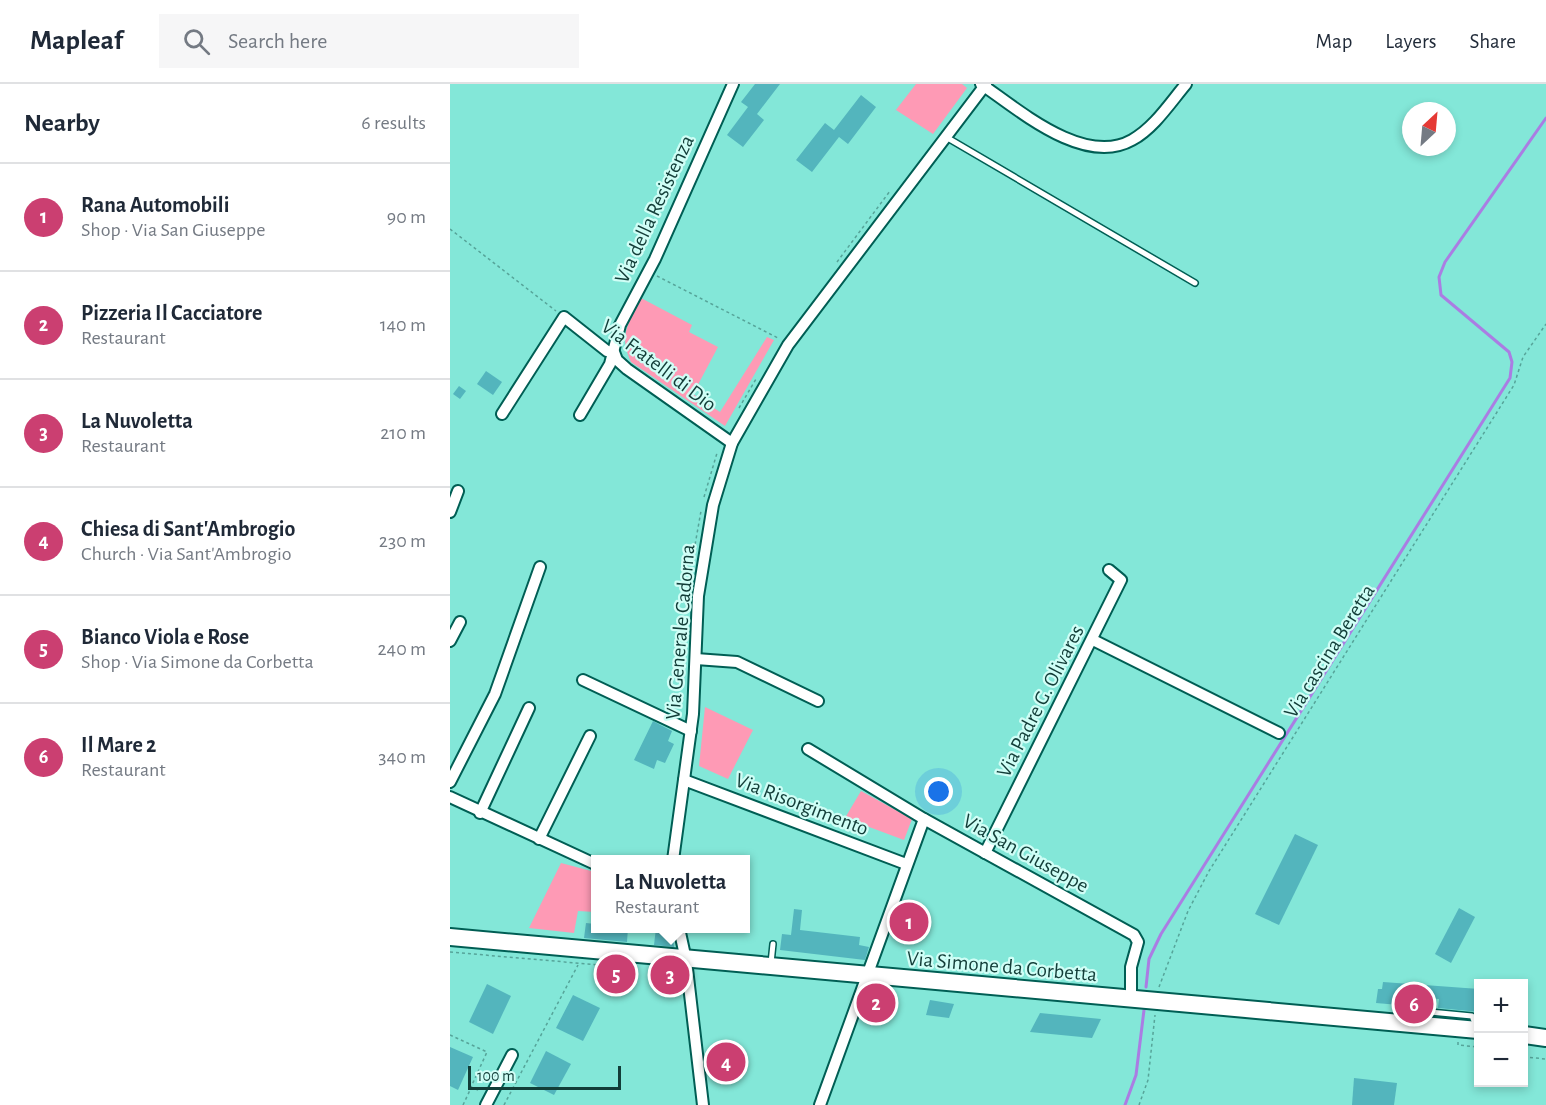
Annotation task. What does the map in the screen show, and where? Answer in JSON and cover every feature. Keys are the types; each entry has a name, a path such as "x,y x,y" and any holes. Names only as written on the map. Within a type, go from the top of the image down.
{"main road":[{"name":"Via Simone da Corbetta","path":"450,937 771,968 1474,1030"},
{"path":"1528,1036 1546,1038"}],"street":[{"name":"Via della Resistenza","path":"580,414 610,364 614,352 614,341 620,325 648,271 733,84"},
{"path":"983,85 1040,124 1070,140 1102,148 1132,140 1148,128 1186,84"},
{"name":"Via Generale Cadorna","path":"674,855 691,731 698,596 713,504 728,440 788,345 983,85"},
{"path":"502,414 564,317"},
{"name":"Via Fratelli di Dio","path":"564,317 607,351 614,352 617,360 627,369 728,440"},
{"path":"450,512 458,490"},
{"path":"450,782 495,694 540,567"},
{"name":"Via Padre G. Olivares","path":"985,853 1121,580 1109,570"},
{"path":"450,641 460,622"},
{"path":"1093,640 1279,733"},
{"path":"696,659 737,662 818,701"},
{"path":"583,680 691,731"},
{"path":"480,813 529,708"},
{"path":"539,839 590,736"},
{"name":"Via San Giuseppe","path":"808,748 924,819 1137,938 1131,967 1131,1000"},
{"name":"Via Risorgimento","path":"684,780 906,864"},
{"path":"450,797 480,813 591,862"},
{"path":"820,1105 924,819"},
{"path":"680,933 686,960 704,1105"},
{"path":"488,1101 512,1055"}],"lane":[{"path":"946,137 1195,283"},
{"path":"771,968 773,944"}],"path":[{"path":"836,263 892,190"},
{"path":"450,229 564,317"},
{"path":"648,271 782,340"},
{"name":"Via cascina Beretta","path":"1152,1002 1188,911 1209,872 1514,385 1523,357 1546,324"},
{"path":"738,410 758,375"},
{"path":"703,499 710,471 728,440"},
{"path":"691,572 701,508"},
{"path":"504,1105 579,963"},
{"path":"1138,1105 1148,1080 1155,1011 1150,1009 1152,1002"},
{"path":"450,1035 488,1052 463,1105"},
{"path":"1459,1035 1458,1045 1474,1047"},
{"path":"1528,1057 1546,1059"},
{"path":"471,1087 488,1101"}],"shaded area":[{"path":"916,84 962,84 967,88 933,134 896,110 892,115"},
{"path":"641,298 692,325 689,332 718,347 693,394 720,412 767,337 774,340 725,426 631,362 625,336"},
{"path":"705,707 753,730 728,779 699,766"},
{"path":"861,791 912,819 904,840 845,818"},
{"path":"561,863 591,871 591,912 578,911 574,933 529,928"}],"building":[{"path":"755,84 780,84 757,114 764,120 743,147 727,135 748,107 741,102"},
{"path":"861,95 876,107 848,144 839,137 812,172 796,160 825,123 834,130"},
{"path":"486,371 502,382 493,395 477,384"},
{"path":"459,386 466,391 460,399 453,394"},
{"path":"653,721 672,731 668,741 674,744 665,763 657,760 654,769 634,760"},
{"path":"1295,834 1318,845 1279,925 1255,914"},
{"path":"1459,908 1475,917 1451,963 1435,954"},
{"path":"794,909 802,910 800,930 860,937 859,945 869,947 865,960 780,950 782,934 791,935"},
{"path":"903,909 920,916 911,938 894,932"},
{"path":"586,923 591,924 591,933 628,933 627,942 584,938"},
{"path":"655,933 673,933 674,947 654,945"},
{"path":"1383,982 1474,989 1474,1012 1438,1008 1439,999 1423,998 1422,1007 1376,1003 1378,989 1382,989"},
{"path":"487,984 511,996 493,1034 469,1022"},
{"path":"573,995 600,1008 583,1041 556,1028"},
{"path":"868,996 891,997 889,1005 881,1004 877,1017 865,1013 869,1003 865,1003"},
{"path":"930,1000 954,1004 949,1018 926,1015"},
{"path":"1040,1013 1101,1019 1092,1038 1030,1032"},
{"path":"450,1047 473,1057 458,1090 450,1086"},
{"path":"716,1048 741,1059 733,1076 724,1073 725,1068 714,1064 708,1058 710,1051"},
{"path":"546,1051 571,1064 554,1095 530,1083"},
{"path":"1354,1078 1397,1083 1394,1105 1352,1105"}],"waterway":[{"path":"1146,987 1149,959 1161,934 1510,378 1512,362 1509,352 1441,295 1439,277 1445,262 1546,118"},
{"path":"1125,1105 1136,1075 1144,1010"}],"place":[{"name":"Rana Automobili","path":"909,922"},
{"name":"Bianco Viola e Rose","path":"616,974"},
{"name":"La Nuvoletta","path":"670,975"},
{"name":"Pizzeria Il Cacciatore","path":"876,1003"},
{"name":"Il Mare 2","path":"1414,1004"},
{"name":"Chiesa di Sant'Ambrogio","path":"726,1062"}]}
